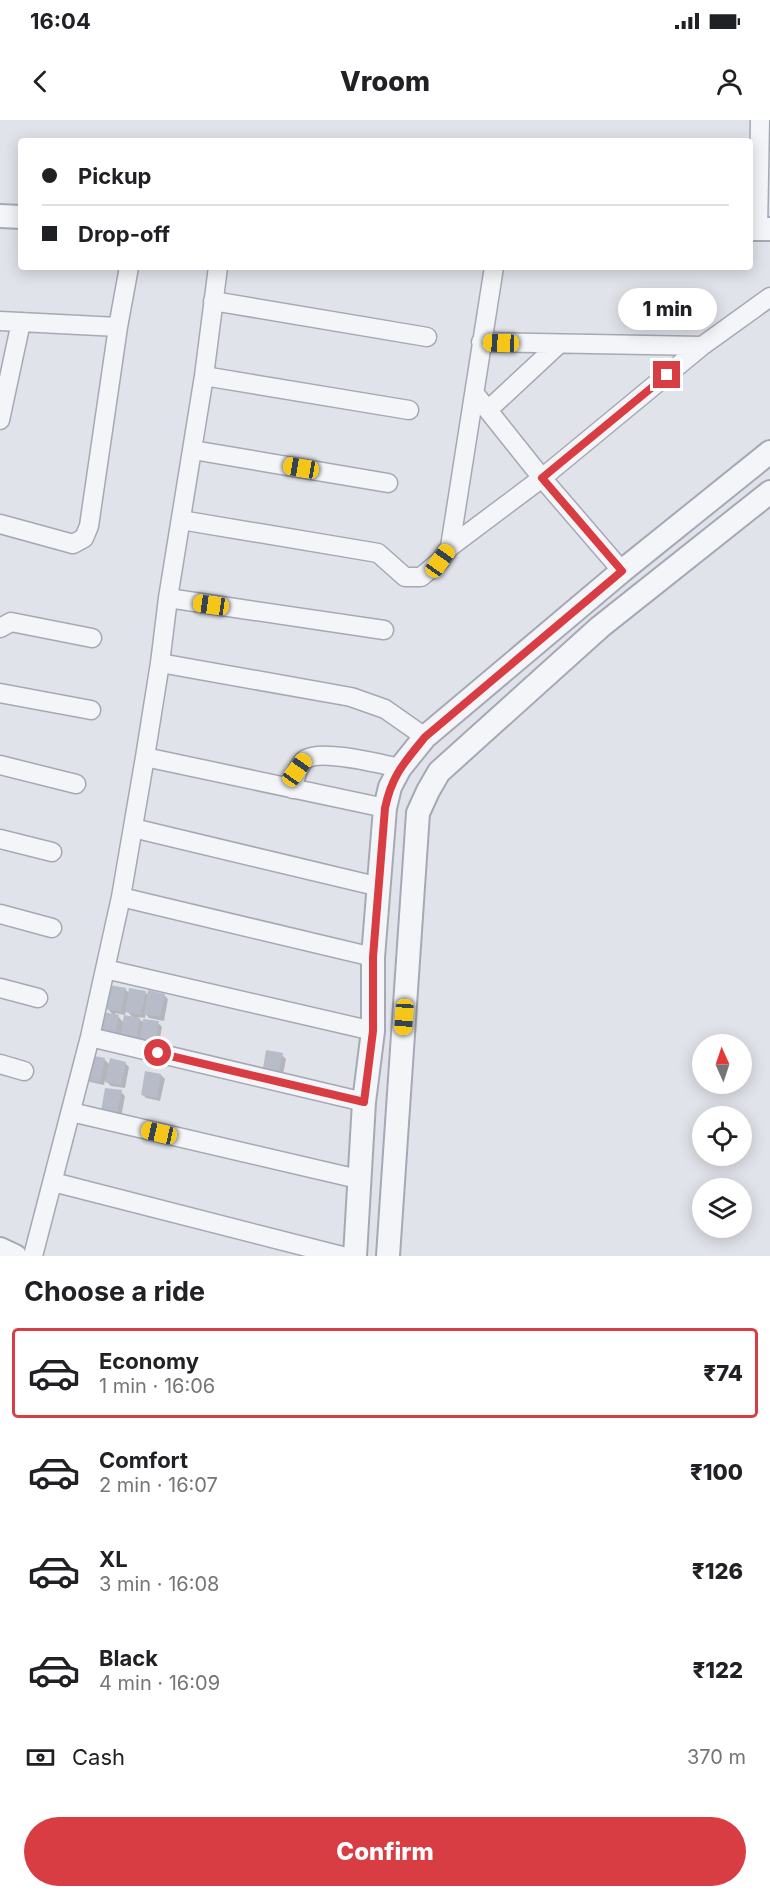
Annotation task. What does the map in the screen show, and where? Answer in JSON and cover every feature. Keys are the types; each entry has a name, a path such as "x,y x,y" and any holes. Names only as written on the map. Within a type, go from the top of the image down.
{"street":[{"path":"759,229 760,120"},
{"path":"0,216 18,217"},
{"path":"0,524 73,544 84,538 89,526 128,270"},
{"path":"33,1256 90,1037 121,897 193,450 218,270"},
{"path":"450,547 493,270"},
{"path":"181,520 378,553 405,577 421,577 440,561 450,547 542,478 702,346 770,297"},
{"path":"213,301 427,338"},
{"path":"0,321 118,327"},
{"path":"0,420 21,322"},
{"path":"481,342 702,346"},
{"path":"488,410 559,345"},
{"path":"204,376 409,410"},
{"path":"475,394 542,478 622,571"},
{"path":"193,450 388,483"},
{"path":"355,1256 364,1102 373,1031 373,957 385,808 390,787 400,768 425,737 622,571 770,452"},
{"path":"388,1256 418,813 439,772 600,627 770,492"},
{"path":"168,598 384,630"},
{"path":"0,628 11,622 92,638"},
{"path":"160,663 351,697 385,710 425,737"},
{"path":"0,693 91,710"},
{"path":"293,789 297,770 305,759 320,754 400,768"},
{"path":"145,757 385,808"},
{"path":"0,765 76,784"},
{"path":"133,828 380,887"},
{"path":"0,839 52,852"},
{"path":"383,847 416,850"},
{"path":"121,897 373,957"},
{"path":"0,914 52,927"},
{"path":"105,969 373,1031"},
{"path":"0,988 38,998"},
{"path":"90,1037 364,1102"},
{"path":"0,1064 24,1071"},
{"path":"71,1112 358,1179"},
{"path":"53,1182 342,1256"},
{"path":"0,1249 15,1256"}],"building":[{"path":"109,985 126,988 121,1012 105,1009"},
{"path":"129,988 146,991 141,1015 125,1012"},
{"path":"148,990 165,994 160,1017 144,1014"},
{"path":"103,1012 119,1015 114,1039 98,1036"},
{"path":"124,1015 140,1018 136,1042 120,1038"},
{"path":"143,1019 159,1021 155,1046 139,1042"},
{"path":"266,1050 283,1053 278,1077 262,1074"},
{"path":"89,1055 105,1058 100,1082 84,1079"},
{"path":"110,1058 126,1062 121,1085 105,1082"},
{"path":"145,1071 161,1074 157,1098 141,1095"},
{"path":"105,1088 122,1090 117,1114 101,1111"}],"route":[{"path":"158,1053 364,1102 373,1031 373,957 385,808 390,787 400,768 425,737 622,571 542,478 667,375"}]}
